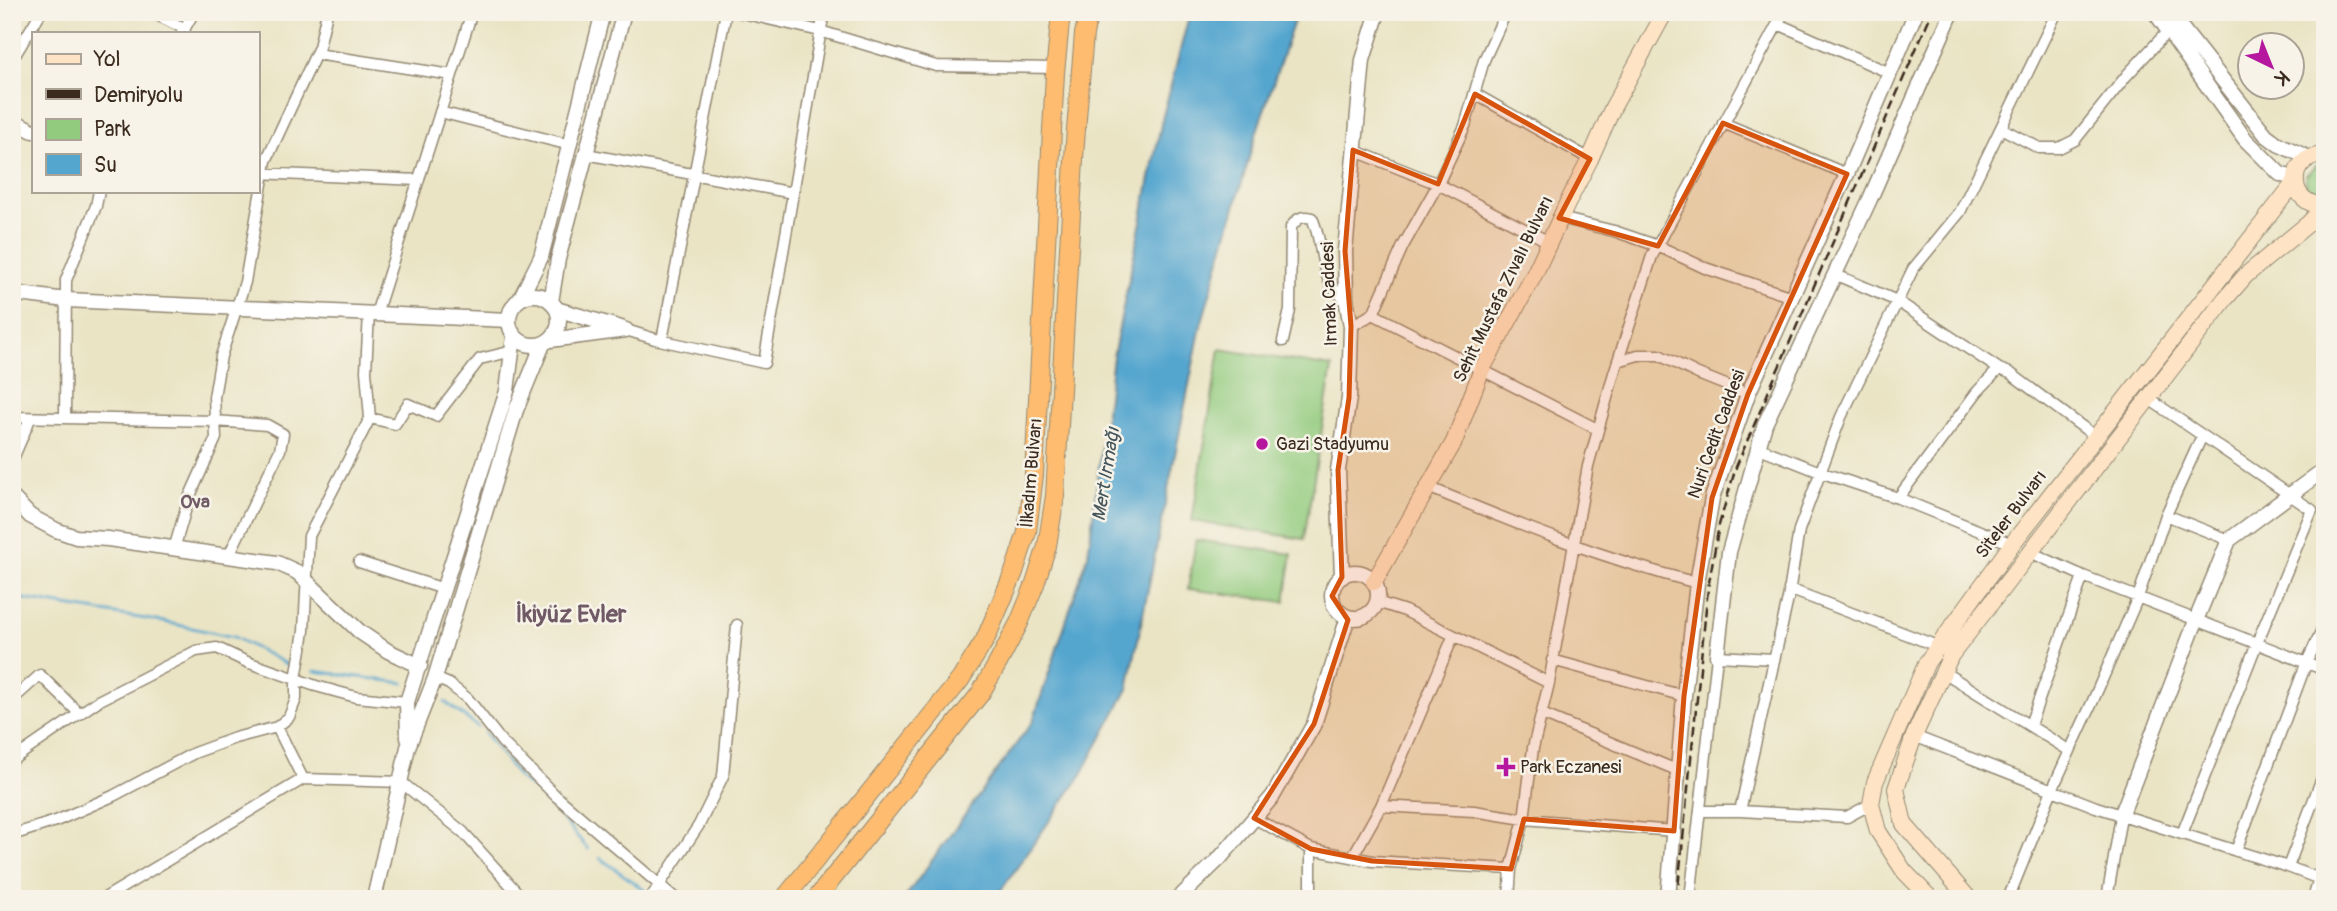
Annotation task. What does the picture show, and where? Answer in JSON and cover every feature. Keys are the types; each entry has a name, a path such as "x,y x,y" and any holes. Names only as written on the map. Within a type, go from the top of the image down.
{"highway":[{"name":"İlkadım Bulvarı","path":"784,899 960,680 985,640 1014,572 1027,532 1034,475 1061,12"},
{"name":"İlkadım Bulvarı","path":"816,899 980,694 1020,623 1047,547 1055,496 1076,128 1084,34 1089,12"}],"main road":[{"name":"Sehit Mustafa Zıvalı Bulvarı","path":"1374,582 1454,442 1482,369 1533,276 1613,107 1665,12"},
{"name":"Siteler Bulvarı","path":"1871,804 1875,782 1927,662 1937,646 2012,544 2296,181 2300,167 2318,154"},
{"path":"2296,181 2300,194 2311,204 2325,205"},
{"path":"1969,899 1904,824 1896,789 1914,736 1942,671 1951,654 2239,283 2309,223 2325,205"},
{"path":"1871,804 1878,831 1904,871 1931,899"}],"street":[{"path":"12,60 41,12"},
{"path":"151,12 184,31 194,12"},
{"path":"327,12 316,54 261,173 418,180"},
{"path":"12,835 56,821 113,796 194,753 277,727 289,717 296,699 296,679 304,631 309,536 370,418 366,371 372,314 472,12"},
{"path":"408,747 407,702 507,391 513,343 509,320 514,305 520,299 541,257 603,12"},
{"path":"374,899 408,747 435,678 516,410 547,342 558,325 554,306 558,259 624,12"},
{"path":"662,340 726,12"},
{"path":"738,12 820,32 936,66 1056,68"},
{"path":"520,299 537,295 554,306 626,330 764,363 824,12"},
{"name":"Irmak Caddesi","path":"1342,577 1338,470 1349,398 1352,326 1346,299 1345,251 1363,60 1378,12"},
{"path":"1352,326 1373,314 1403,246 1438,184 1465,126 1484,60 1506,12"},
{"path":"1509,899 1511,869 1524,819 1533,748 1549,684 1573,546 1597,429 1618,361 1658,246 1784,12"},
{"name":"Nuri Cedit Caddesi","path":"1668,899 1684,696 1697,583 1712,498 1748,394 1916,12"},
{"path":"1690,899 1729,552 1757,447 1765,424 1876,186 1952,12"},
{"path":"1740,811 1789,589 1799,530 1841,417 1913,269 1960,212 2057,12"},
{"path":"2155,12 2175,19 2266,135 2278,144 2318,154"},
{"path":"2001,128 2039,148 2059,148 2075,140 2175,19"},
{"path":"2175,19 2245,139 2280,174 2296,181"},
{"path":"1778,24 1890,72"},
{"path":"316,54 452,75"},
{"path":"1475,94 1590,159"},
{"path":"440,112 570,145"},
{"path":"12,120 32,130"},
{"path":"1723,123 1847,174"},
{"path":"1353,150 1438,184 1549,242"},
{"path":"586,154 793,193"},
{"path":"65,418 66,280 96,206 99,192"},
{"path":"174,549 190,498 216,438 214,397 221,355 245,282 258,192"},
{"path":"1283,341 1290,310 1291,228 1297,219 1305,216 1312,218 1318,230 1322,257 1333,287 1346,299"},
{"path":"1560,218 1614,231 1658,246 1705,268 1792,297"},
{"path":"1835,274 1898,301 1999,369 2010,373 2095,437"},
{"path":"12,293 66,300 509,320"},
{"path":"1373,314 1597,429"},
{"path":"370,418 395,424 408,404 436,416 480,359 513,343 527,345 626,330"},
{"path":"1618,361 1638,355 1659,355 1748,394"},
{"path":"1898,498 1978,392 1999,369"},
{"path":"2149,398 2312,510 2182,834"},
{"path":"12,417 215,421 267,425 283,434 280,450 228,557"},
{"path":"12,461 30,419"},
{"path":"2008,899 2052,790 2137,597 2166,515 2202,436"},
{"path":"1757,447 1898,498 2012,544"},
{"path":"2107,899 2121,816 2229,540 2325,469"},
{"path":"1428,487 1573,546 1636,567 1697,583"},
{"path":"12,497 30,516 76,537 108,539 277,563 298,572 360,632 388,651 420,666"},
{"path":"2166,515 2229,540"},
{"path":"2030,552 2083,576 2325,670"},
{"path":"359,562 444,589"},
{"path":"1362,574 1374,582 1378,595 1377,603 1369,614 1363,617 1348,617 1342,614 1334,603 1334,589 1342,577 1362,574"},
{"path":"2029,726 2083,576"},
{"path":"1789,589 1937,646"},
{"path":"1377,603 1405,611 1549,684"},
{"path":"1178,899 1220,858 1273,796 1314,724 1348,617"},
{"path":"2236,851 2306,664 2325,623"},
{"path":"650,899 699,825 723,776 737,625"},
{"path":"1353,856 1381,806 1453,637"},
{"path":"12,761 98,701 196,651 217,648 247,662 356,697 407,702"},
{"path":"1717,656 1774,659"},
{"path":"1552,660 1684,696"},
{"path":"1942,671 2070,751"},
{"path":"12,700 40,675 80,714"},
{"path":"435,678 449,684 468,699 502,742 556,796 676,899"},
{"path":"1542,713 1679,771"},
{"path":"277,727 303,779"},
{"path":"1914,736 2121,816 2322,880 2313,899"},
{"path":"2288,867 2325,770"},
{"path":"103,899 303,779 401,782 463,832 518,897"},
{"path":"1700,811 1847,817 1871,804"},
{"path":"1381,806 1474,811 1524,819 1674,831"},
{"path":"1254,818 1311,849 1372,861 1511,869"},
{"path":"1311,849 1311,899"}],"highlighted area":[{"path":"1475,94 1590,159 1559,218 1658,246 1723,123 1847,174 1748,394 1712,498 1684,696 1674,831 1524,819 1511,869 1372,861 1311,849 1254,818 1314,724 1348,620 1332,596 1342,577 1338,470 1349,398 1351,326 1345,251 1353,150 1438,184"}],"green space":[{"path":"2317,165 2325,165 2325,195 2313,193 2306,184 2306,175"},
{"name":"Gazi Stadyumu","path":"1220,349 1332,367 1304,539 1192,521"},
{"path":"1196,540 1292,554 1285,602 1188,589"}],"water":[{"name":"Mert Irmağı","path":"1190,12 1297,12 1255,137 1201,325 1128,689 1082,774 995,899 904,899 1033,721 1088,555 1113,357 1162,120"}],"waterway":[{"path":"12,595 234,637 292,667"},
{"path":"314,671 404,683"},
{"path":"445,702 478,727"},
{"path":"484,732 520,779 541,794 588,849"},
{"path":"600,858 646,891"}],"railway":[{"path":"1677,899 1708,588 1719,525 1736,467 1932,12"}],"place":[{"name":"Gazi Stadyumu","path":"1262,444"},
{"name":"Park Eczanesi","path":"1506,767"}],"district":[{"name":"Ova","path":"195,501"},
{"name":"İkiyüz Evler","path":"571,614"}]}
